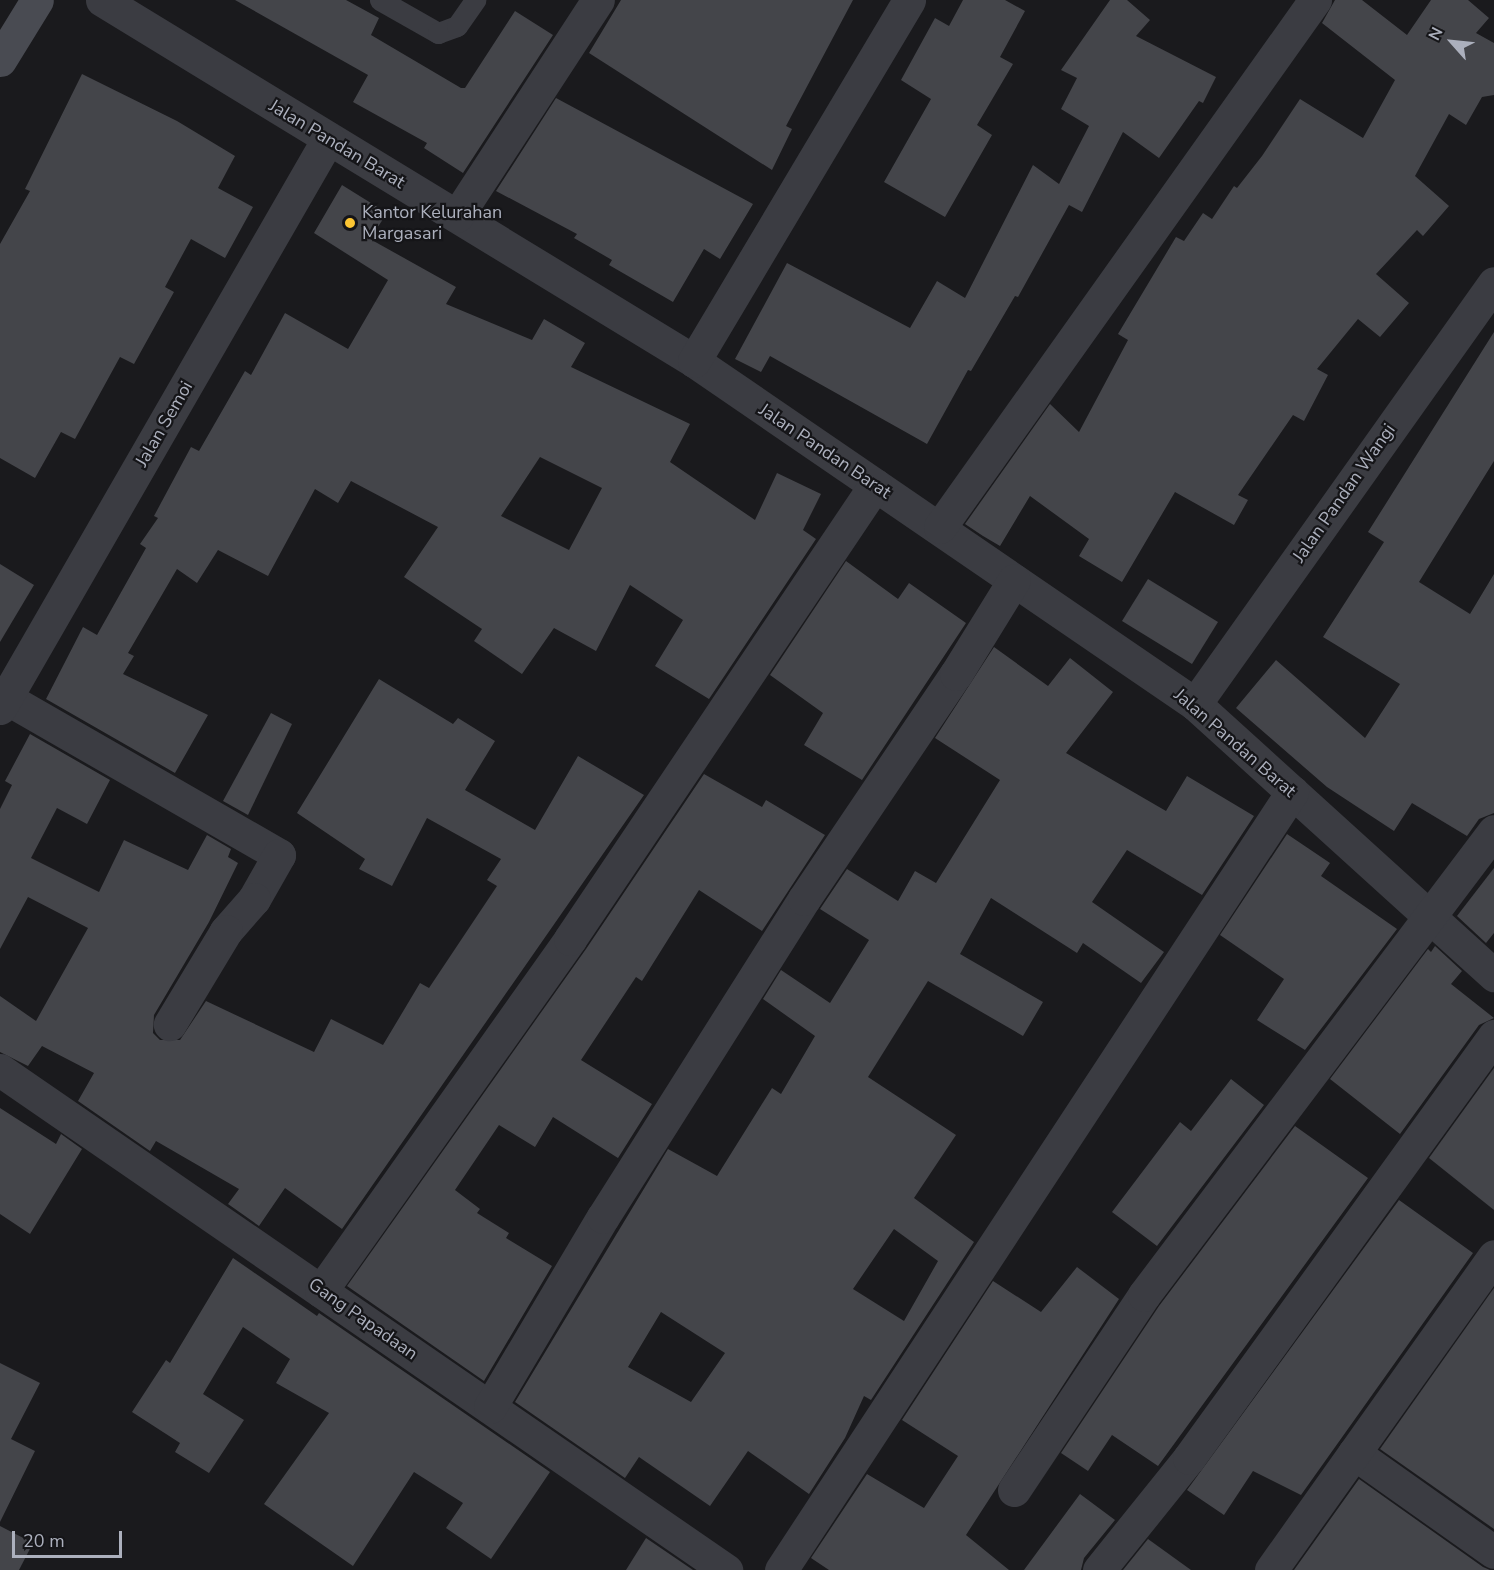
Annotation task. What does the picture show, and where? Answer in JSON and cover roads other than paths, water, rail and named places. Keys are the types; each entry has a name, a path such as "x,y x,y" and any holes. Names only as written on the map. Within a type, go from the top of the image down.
{"main road":[{"path":"0,60 38,0"}],"street":[{"name":"Jalan Pandan Barat","path":"102,0 694,361 940,527 1195,704 1494,975"},
{"path":"694,361 909,0"},
{"path":"940,527 1315,0"},
{"path":"457,216 590,2"},
{"name":"Jalan Semoi","path":"3,703 328,139"},
{"name":"Jalan Pandan Wangi","path":"1195,704 1494,283"},
{"path":"321,1291 570,939 875,485"},
{"path":"490,1407 603,1217 804,899 956,674 1014,580"},
{"path":"3,703 279,855 254,899 226,931 170,1024"},
{"path":"781,1570 1292,792"},
{"path":"1014,1490 1144,1295 1359,1006 1431,918 1494,831"},
{"path":"1099,1570 1189,1458 1494,1036"},
{"name":"Gang Papadaan","path":"0,1070 726,1570"},
{"path":"1271,1570 1494,1256"},
{"path":"1354,1453 1494,1552"}],"lane":[{"path":"380,0 438,33 457,26 475,0"}],"place":[{"name":"Kantor Kelurahan Margasari","path":"350,223"}]}
